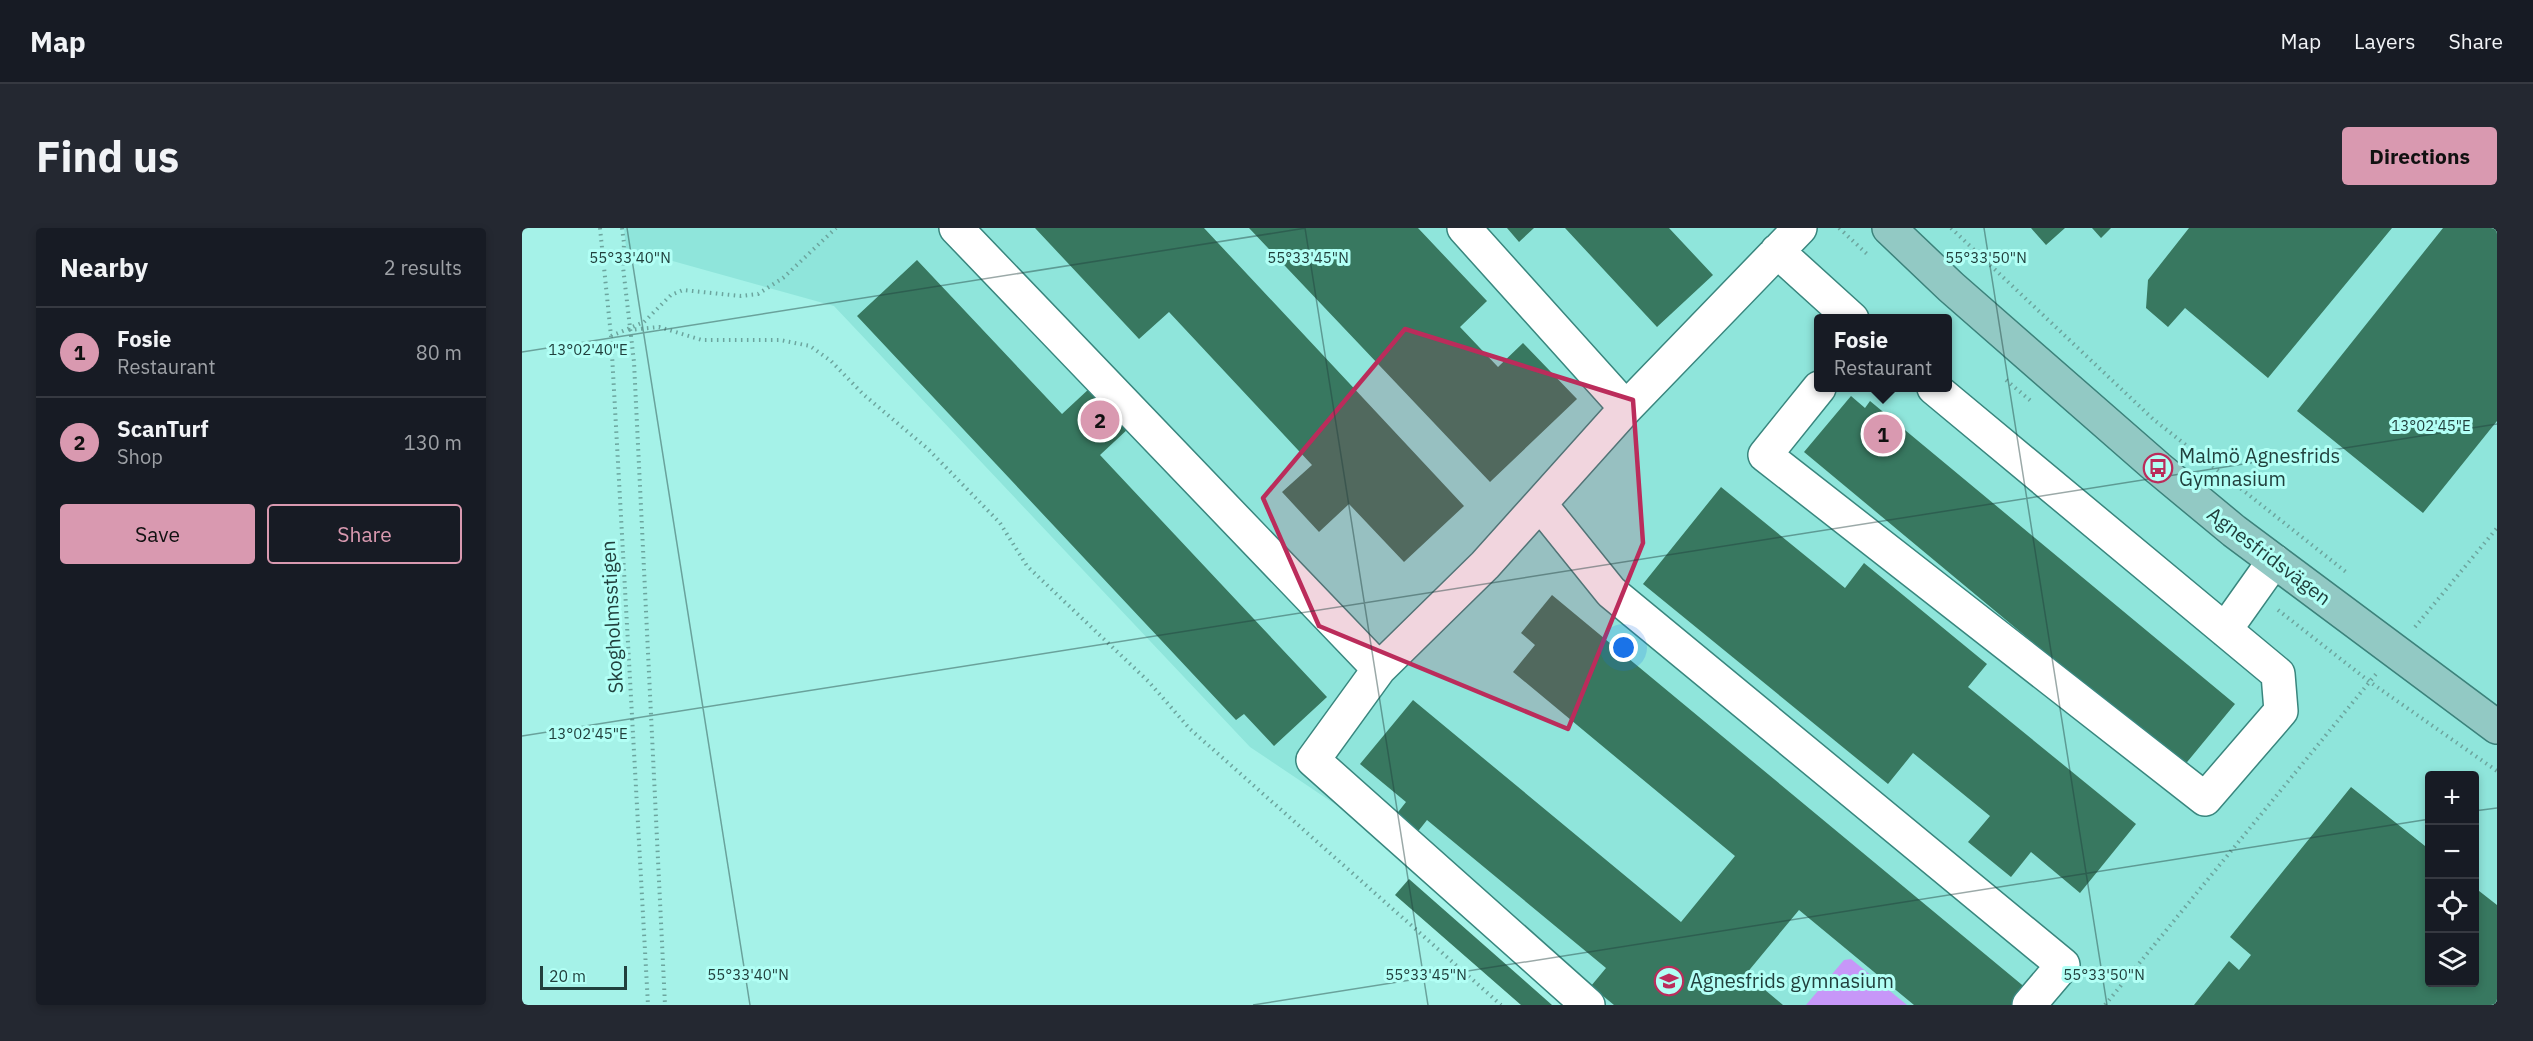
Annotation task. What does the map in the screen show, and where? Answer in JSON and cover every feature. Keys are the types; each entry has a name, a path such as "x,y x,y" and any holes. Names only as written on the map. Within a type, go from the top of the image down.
{"main road":[{"name":"Agnesfridsvägen","path":"1889,228 1952,287 2158,468 2274,561 2406,639 2497,727"}],"lane":[{"path":"956,228 1379,669"},
{"path":"1464,228 1626,408"},
{"path":"1588,1005 1313,760 1379,669 1485,565 1626,408 1800,228"},
{"path":"1777,251 1848,314"},
{"path":"1815,392 1765,455 2205,799 2281,711 2278,674 1940,392"},
{"path":"1540,504 1611,592 2063,965 2029,1005"},
{"path":"2225,630 2274,561"}],"path":[{"name":"Skogholmsstigen","path":"600,228 611,336 648,1005"},
{"path":"622,228 629,330 634,362 665,1005"},
{"path":"611,336 644,322 671,295 683,290 741,296 758,294 783,278 836,228"},
{"path":"1951,228 2153,419 2351,576"},
{"path":"629,330 659,327 702,340 780,340 810,346 831,361 862,394 928,449 1000,523 1027,567 1148,681 1190,729 1501,1005"},
{"path":"2105,1005 2497,528"},
{"path":"2253,591 2370,682 2497,771"},
{"path":"2406,620 2406,639"},
{"path":"2406,639 2424,633"}],"highlighted area":[{"path":"1405,329 1633,400 1643,543 1568,729 1319,626 1263,498"}],"shaded area":[{"path":"624,228 2497,228 2497,1005 1565,1005 1378,833 1250,747 834,306 626,248"},
{"path":"1851,959 1907,1005 1806,1005 1844,960"}],"building":[{"path":"1035,228 1204,228 1464,506 1404,562 1349,504 1319,532 1282,492 1312,465 1169,312 1139,339"},
{"path":"1249,228 1418,228 1487,301 1460,327 1498,367 1523,343 1577,399 1490,482"},
{"path":"1507,228 1534,228 1519,242"},
{"path":"1565,228 1669,228 1713,275 1657,327"},
{"path":"2031,228 2065,228 2046,245"},
{"path":"2092,228 2111,228 2101,238"},
{"path":"2189,228 2392,228 2268,378 2185,308 2168,327 2146,308 2148,280"},
{"path":"2443,228 2497,228 2497,421 2423,513 2297,411"},
{"path":"917,260 1062,414 1091,387 1129,428 1100,455 1327,697 1274,746 1244,714 1236,720 857,316"},
{"path":"1851,396 1865,408 1870,401 2235,704 2183,767 1804,452"},
{"path":"1721,487 1845,588 1864,563 1987,664 1968,687 2136,824 2080,893 2031,852 2011,877 1968,842 1990,816 1913,753 1888,784 1643,584"},
{"path":"1552,595 2027,989 2014,1005 1914,1005 1799,910 1746,974 1783,1005 1614,1005 1591,986 1606,968 1427,820 1412,839 1391,821 1406,802 1360,764 1413,700 1681,922 1735,856 1513,672 1535,645 1521,633"},
{"path":"2351,787 2425,846 2425,987 2479,987 2479,891 2497,905 2497,1005 2194,1005 2229,961 2239,970 2251,955 2230,937"},
{"path":"1409,879 1552,1005 1521,1005 1395,895"}],"place":[{"name":"ScanTurf","path":"1100,420"},
{"name":"Fosie","path":"1883,434"},
{"name":"Malmö Agnesfrids Gymnasium","path":"2158,468"},
{"name":"Agnesfrids gymnasium","path":"1669,981"}]}
